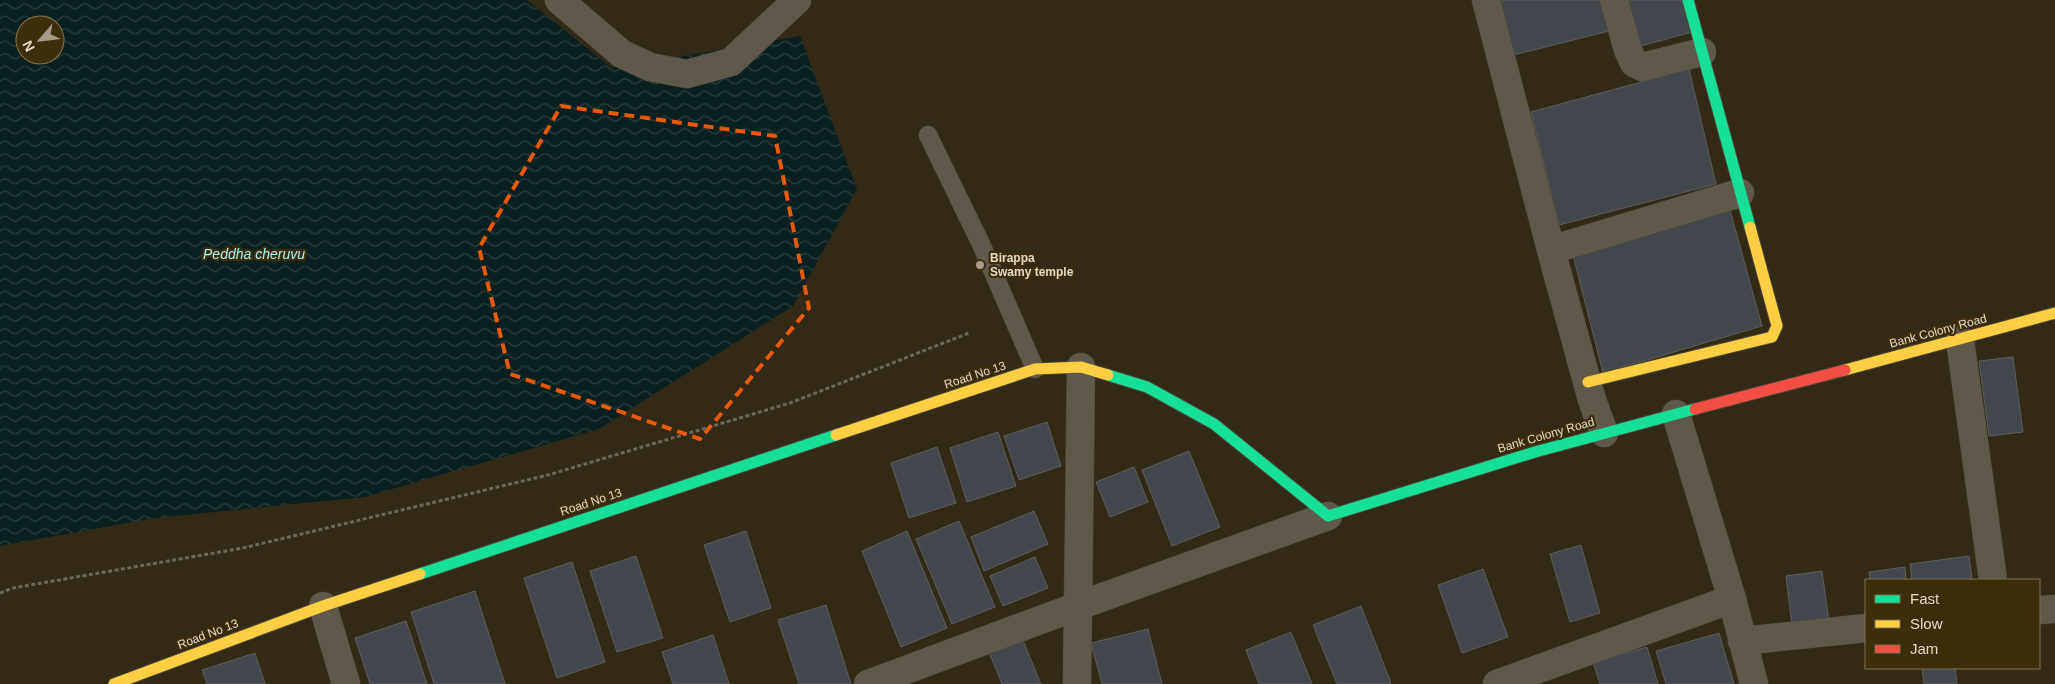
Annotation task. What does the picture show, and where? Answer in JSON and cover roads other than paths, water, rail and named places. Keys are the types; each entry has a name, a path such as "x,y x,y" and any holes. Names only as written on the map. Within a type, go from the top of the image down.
{"street":[{"path":"559,0 622,54 650,67 687,74 731,62 797,0"},
{"path":"1486,0 1551,250 1592,400 1604,433"},
{"path":"1614,0 1628,50 1634,63 1642,66 1702,52"},
{"path":"1588,382 1772,337 1777,326 1688,0"},
{"path":"1551,250 1740,193"},
{"name":"Bank Colony Road","path":"1328,516 1503,461 2055,313"},
{"path":"1960,340 1993,579"},
{"path":"1077,684 1081,367 1147,387 1214,424 1328,516"},
{"name":"Road No 13","path":"114,684 323,606 1035,369 1081,367"},
{"path":"1676,414 1732,600 1754,684"},
{"path":"868,684 1328,516"},
{"path":"1497,684 1732,600"},
{"path":"323,606 346,684"},
{"path":"2040,610 2055,609"},
{"path":"1742,641 1865,628"}],"lane":[{"path":"928,135 981,244 1035,369"}],"water":[{"name":"Peddha cheruvu","path":"0,0 527,0 612,68 800,36 857,189 793,306 599,429 365,497 155,518 0,546"}],"place":[{"name":"Birappa Swamy temple","path":"980,265"}]}
